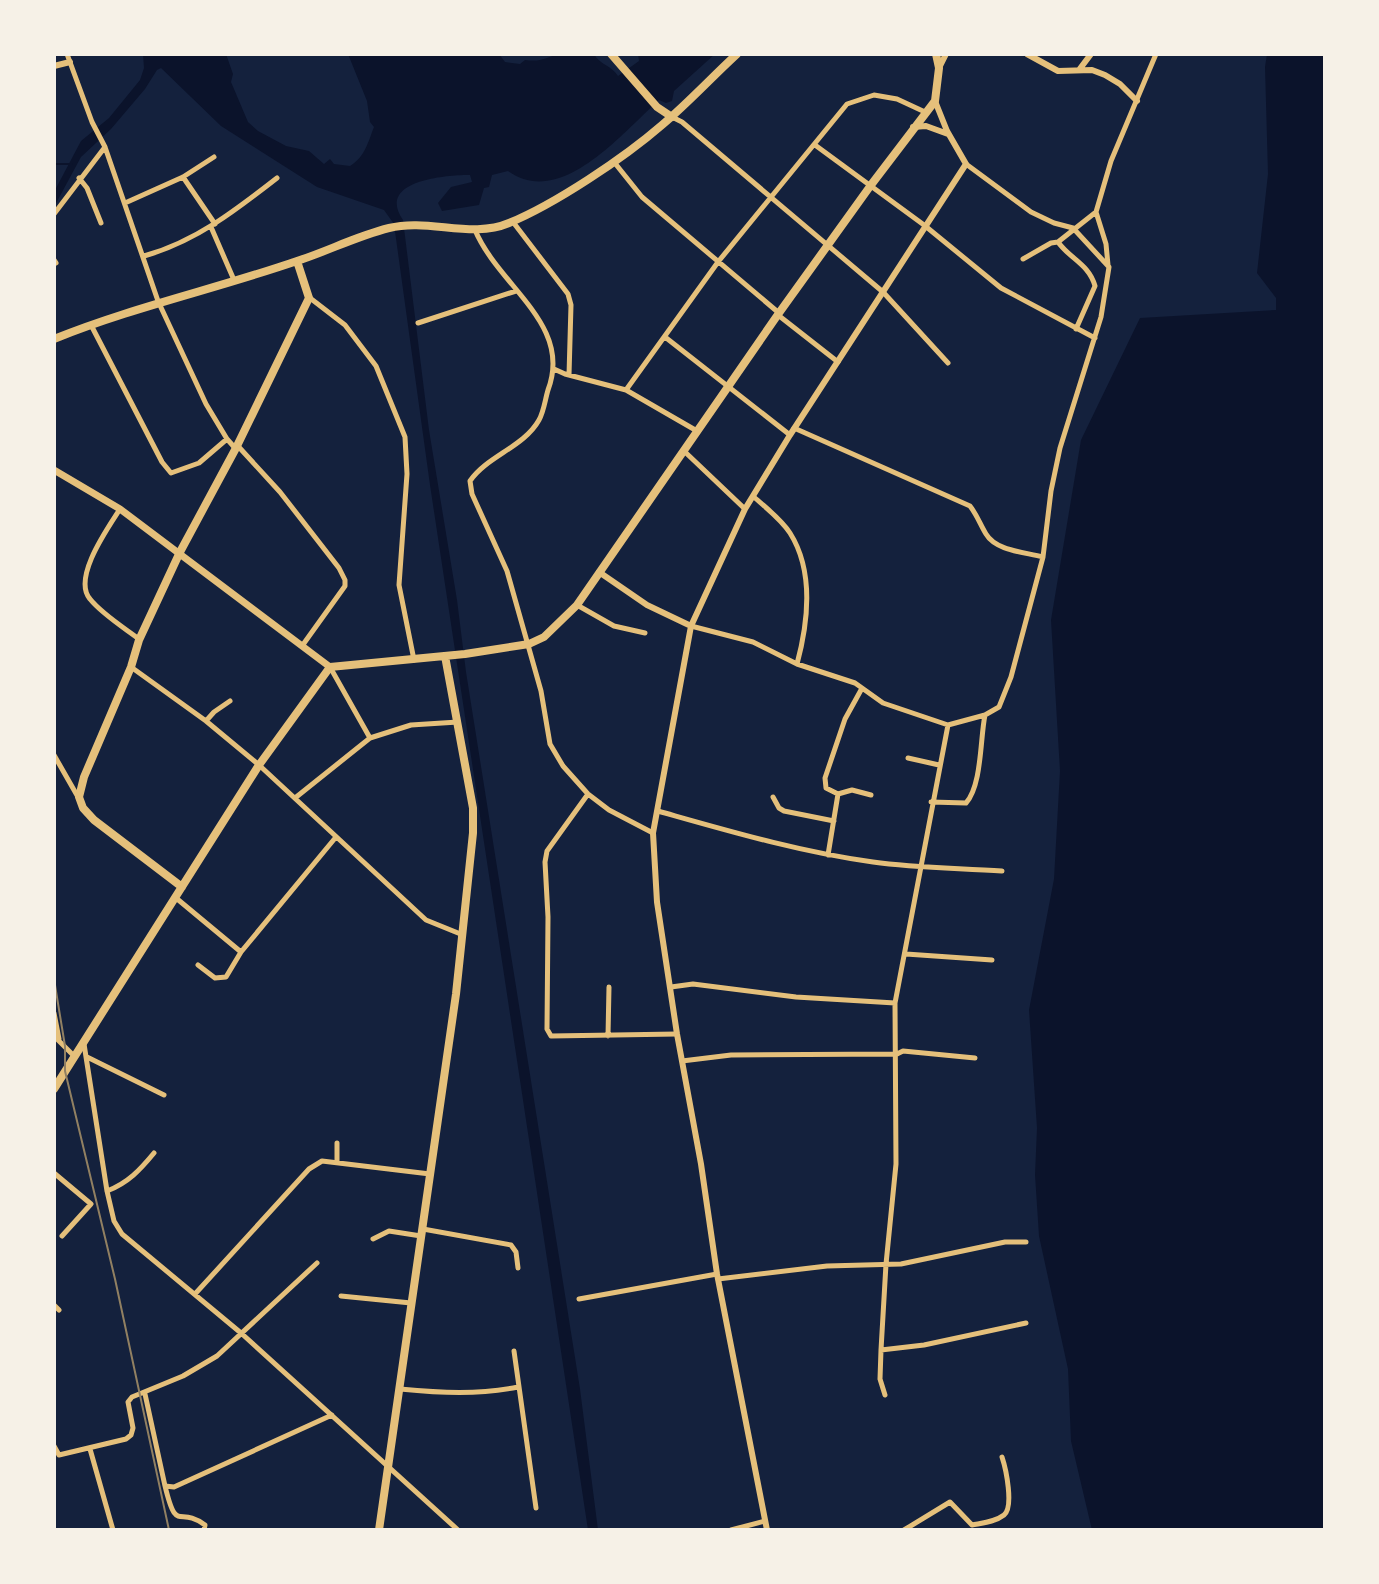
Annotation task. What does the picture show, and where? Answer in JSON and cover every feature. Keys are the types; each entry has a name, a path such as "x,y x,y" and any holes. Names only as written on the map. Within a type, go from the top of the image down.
{"main road":[{"path":"611,54 657,107 672,117"},
{"path":"54,339 158,301 297,261 377,231 406,225 498,228 513,222 614,161 672,117 737,54"},
{"path":"54,470 120,509 330,667 465,654 529,644 544,637 577,605 779,314 935,101 939,68 936,54"},
{"path":"182,887 94,820 83,808 79,797 84,777 131,667 139,640 180,552 237,447 309,298 297,261"},
{"path":"379,1530 463,935 473,808 445,656"},
{"path":"54,1089 259,765 330,667"}],"street":[{"path":"67,54 92,122 105,147 158,301 206,404 227,439 280,492 345,580 345,586 302,646"},
{"path":"939,68 946,54"},
{"path":"1027,54 1051,69 1105,75 1120,84 1137,101"},
{"path":"1079,70 1091,54"},
{"path":"599,572 647,605 691,626 753,642 797,664 855,683 883,703 948,725 985,715 999,707 1011,677 1043,557 1060,448 1095,338 1109,267 1096,212 1111,161 1156,54"},
{"path":"54,66 70,62"},
{"path":"626,390 718,262 847,104 874,95 897,99 925,112"},
{"path":"935,101 966,164 1031,212 1073,228 1109,267"},
{"path":"672,117 721,154 771,200 883,292 948,363"},
{"path":"913,127 926,126 949,134"},
{"path":"815,145 924,225 1001,288 1095,338"},
{"path":"54,214 105,147"},
{"path":"125,203 183,177 214,157"},
{"path":"614,161 642,197 838,362"},
{"path":"767,1530 717,1277 677,1034 657,902 653,833 691,626 745,509 792,431 966,164"},
{"path":"183,177 213,225 234,280"},
{"path":"79,178 87,188 101,223"},
{"path":"144,256 162,251 213,225 277,178"},
{"path":"1023,259 1058,242 1096,212"},
{"path":"513,222 568,294 571,305 569,375"},
{"path":"475,229 496,268 541,320 553,347 554,369 539,420 524,436 477,472 470,481 472,494 507,571 541,691 550,744 563,766 588,794 609,810 653,833"},
{"path":"1058,242 1068,254 1081,261 1095,286 1076,329"},
{"path":"418,323 516,291"},
{"path":"309,298 345,325 376,366 405,437 407,474 399,585 414,660"},
{"path":"91,324 143,427 171,473 199,463 227,439"},
{"path":"665,336 728,387 792,431 970,506 987,537 999,546 1043,557"},
{"path":"554,369 626,390 697,431"},
{"path":"684,451 745,509"},
{"path":"754,497 788,530 801,557 807,596 806,625 797,664"},
{"path":"120,509 86,571 84,585 88,598 139,640"},
{"path":"577,605 614,626 645,633"},
{"path":"131,667 206,721 259,765 426,920 463,935"},
{"path":"330,667 370,738"},
{"path":"861,690 845,719 825,778 826,788 838,794 852,790 871,795"},
{"path":"206,721 230,701"},
{"path":"931,802 966,803 971,797 979,766 985,715"},
{"path":"295,798 370,738 411,725 458,722"},
{"path":"885,1395 880,1379 886,1264 896,1164 895,1003 948,725"},
{"path":"54,755 79,797"},
{"path":"908,758 939,765"},
{"path":"588,794 547,851 545,862 547,1029 551,1036 677,1034"},
{"path":"828,855 838,794"},
{"path":"773,797 784,811 834,821"},
{"path":"658,811 778,845 828,855 876,862 1002,871"},
{"path":"198,965 215,978 226,977 241,952 336,837"},
{"path":"176,898 241,952"},
{"path":"906,954 992,960"},
{"path":"671,987 693,984 796,997 895,1003"},
{"path":"608,1036 609,987"},
{"path":"54,1013 56,1038 75,1057"},
{"path":"84,1044 107,1191 114,1221 122,1234 241,1333 458,1530"},
{"path":"682,1061 731,1055 897,1054 903,1051 975,1058"},
{"path":"87,1057 164,1095"},
{"path":"337,1143 337,1162"},
{"path":"107,1191 122,1185 136,1174 154,1153"},
{"path":"195,1294 309,1169 322,1161 431,1174"},
{"path":"54,1173 91,1204 62,1236"},
{"path":"373,1239 389,1231 423,1232 511,1245 516,1252 518,1268"},
{"path":"579,1299 717,1277 827,1266 901,1264 1005,1242 1026,1242"},
{"path":"54,1446 59,1455 90,1449 131,1435 133,1428 128,1402 132,1397 145,1394 217,1356 317,1263"},
{"path":"341,1296 413,1303"},
{"path":"881,1350 924,1345 1026,1323"},
{"path":"514,1351 536,1508"},
{"path":"399,1389 455,1394 489,1393 518,1387"},
{"path":"145,1394 172,1512 175,1516 200,1521 205,1525 204,1530"},
{"path":"165,1486 174,1487 332,1415"},
{"path":"90,1449 113,1530"},
{"path":"904,1530 950,1502 972,1525 1006,1514 1009,1508 1006,1468 1002,1457"},
{"path":"731,1530 765,1521"}],"water":[{"path":"562,53 594,54 618,76 639,61 638,54 715,54 674,91 672,101 666,103 659,100 609,147 569,174 549,181 528,180 508,171 492,175 479,205 442,211 438,203 451,187 472,182 470,175 430,179 405,189 398,197 397,207 403,220 429,430 580,1389 598,1530 588,1530 430,485 394,224 384,210 317,187 221,126 161,68 111,129 81,157 54,207 54,192 81,141 109,118 140,80 144,68 143,54 226,54 233,74 231,82 248,122 286,146 309,151 324,164 330,159 334,164 350,166 363,154 374,127 348,54 499,54 505,62 520,64 525,60 539,60"},
{"path":"1267,54 1325,54 1325,1530 1092,1530 1071,1441 1068,1369 1039,1236 1035,1175 1037,1128 1029,1010 1054,879 1060,771 1051,620 1081,440 1140,318 1276,310 1276,298 1257,273 1268,174"}],"waterway":[{"path":"54,164 72,164"}],"railway":[{"path":"54,979 65,1046 65,1071 115,1279 169,1530"}]}
